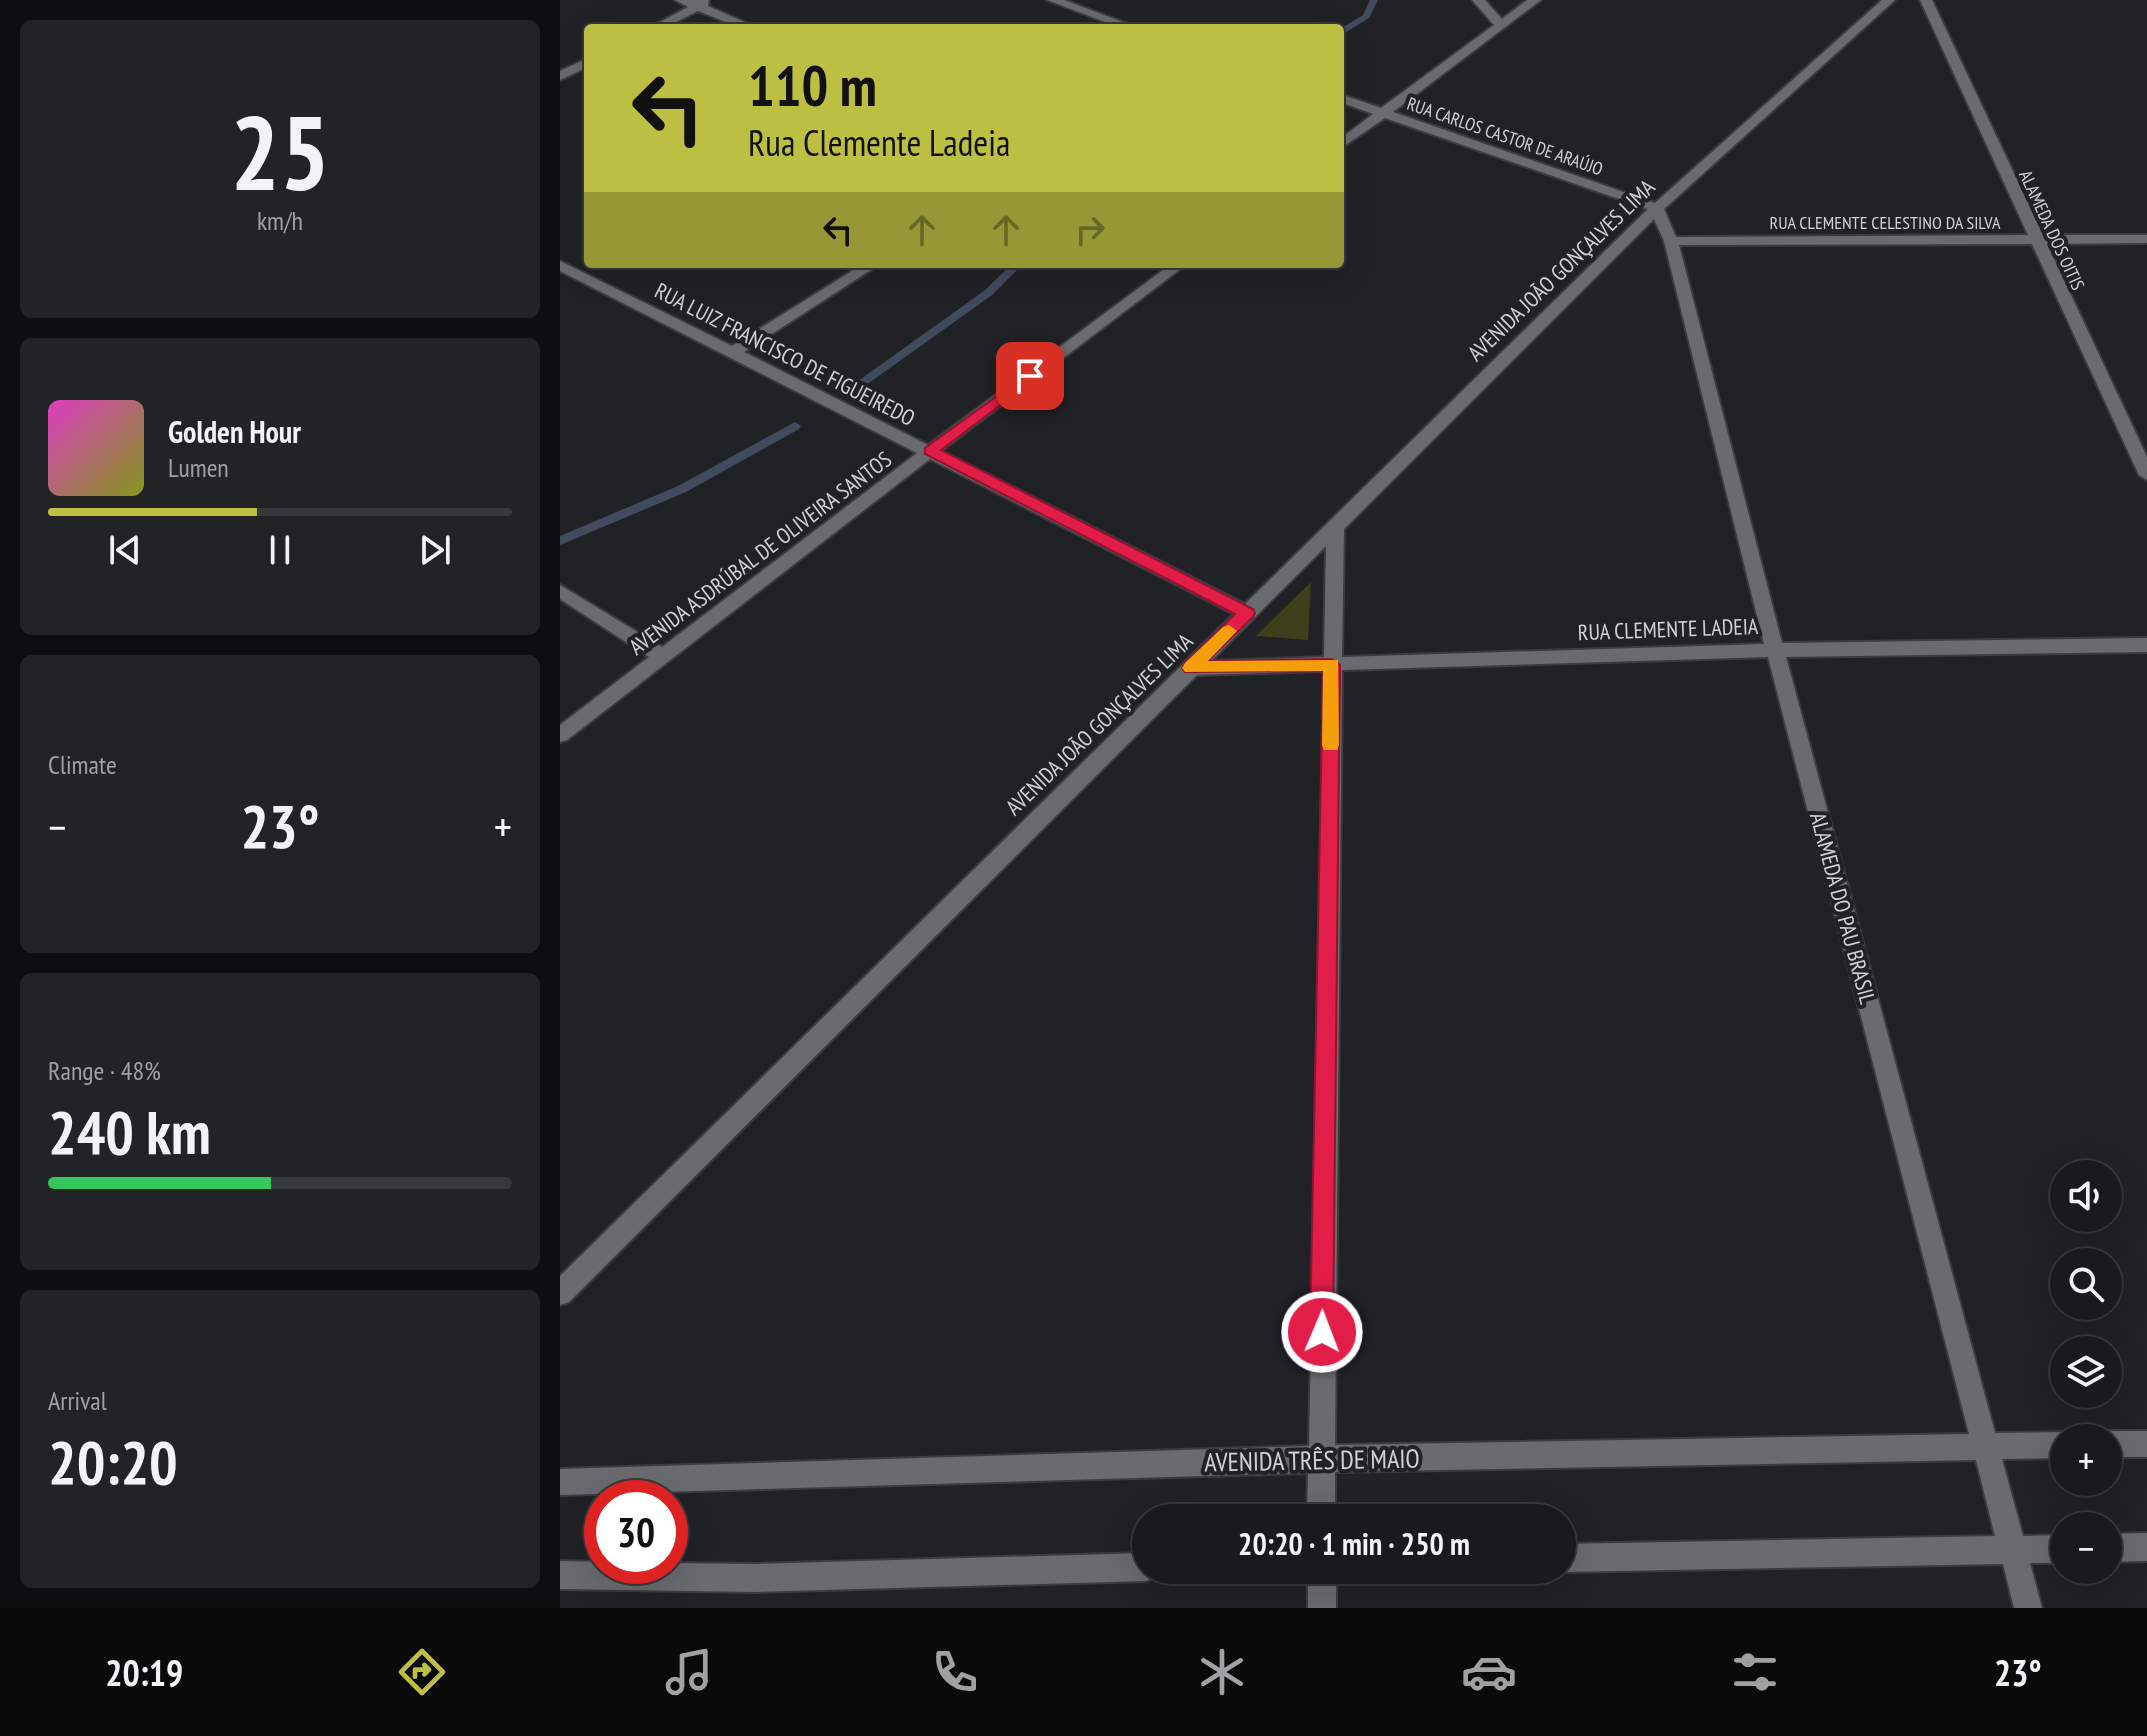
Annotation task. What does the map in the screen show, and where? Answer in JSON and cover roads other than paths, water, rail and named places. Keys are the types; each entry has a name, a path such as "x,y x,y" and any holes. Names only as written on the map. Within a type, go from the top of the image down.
{"street":[{"path":"681,0 742,24"},
{"path":"663,24 711,0"},
{"path":"1057,2 1080,0"},
{"path":"1478,0 1500,24"},
{"path":"1344,142 1535,0"},
{"name":"AVENIDA JOÃO GONÇALVES LIMA","path":"560,1293 1657,208 1889,0"},
{"name":"ALAMEDA DOS OITIS","path":"1926,0 2147,475"},
{"path":"1057,2 1121,24"},
{"path":"560,76 584,64"},
{"name":"RUA CARLOS CASTOR DE ARAÚJO","path":"1344,99 1657,208"},
{"name":"ALAMEDA DO PAU BRASIL","path":"1657,208 1671,241 1775,650 2028,1608"},
{"name":"RUA CLEMENTE CELESTINO DA SILVA","path":"1671,241 2147,239"},
{"name":"RUA LUIZ FRANCISCO DE FIGUEIREDO","path":"560,265 1247,613"},
{"path":"560,284 587,268"},
{"path":"732,353 867,268"},
{"name":"AVENIDA ASDRÚBAL DE OLIVEIRA SANTOS","path":"560,735 661,655 1175,268"},
{"path":"1321,1504 1335,527"},
{"path":"560,591 661,655"},
{"name":"RUA CLEMENTE LADEIA","path":"1191,668 1775,650 2147,645"},
{"path":"2122,1444 2147,1444"},
{"name":"AVENIDA TRÊS DE MAIO","path":"560,1482 1320,1459 2050,1445"},
{"path":"2122,1548 2147,1547"},
{"path":"1576,1558 2050,1550"},
{"path":"560,1575 754,1578 1132,1567"},
{"path":"1322,1584 1322,1608"}],"waterway":[{"path":"1344,30 1366,16 1374,0"},
{"path":"855,388 988,293 1014,268"},
{"path":"560,541 682,489 795,426"}]}
